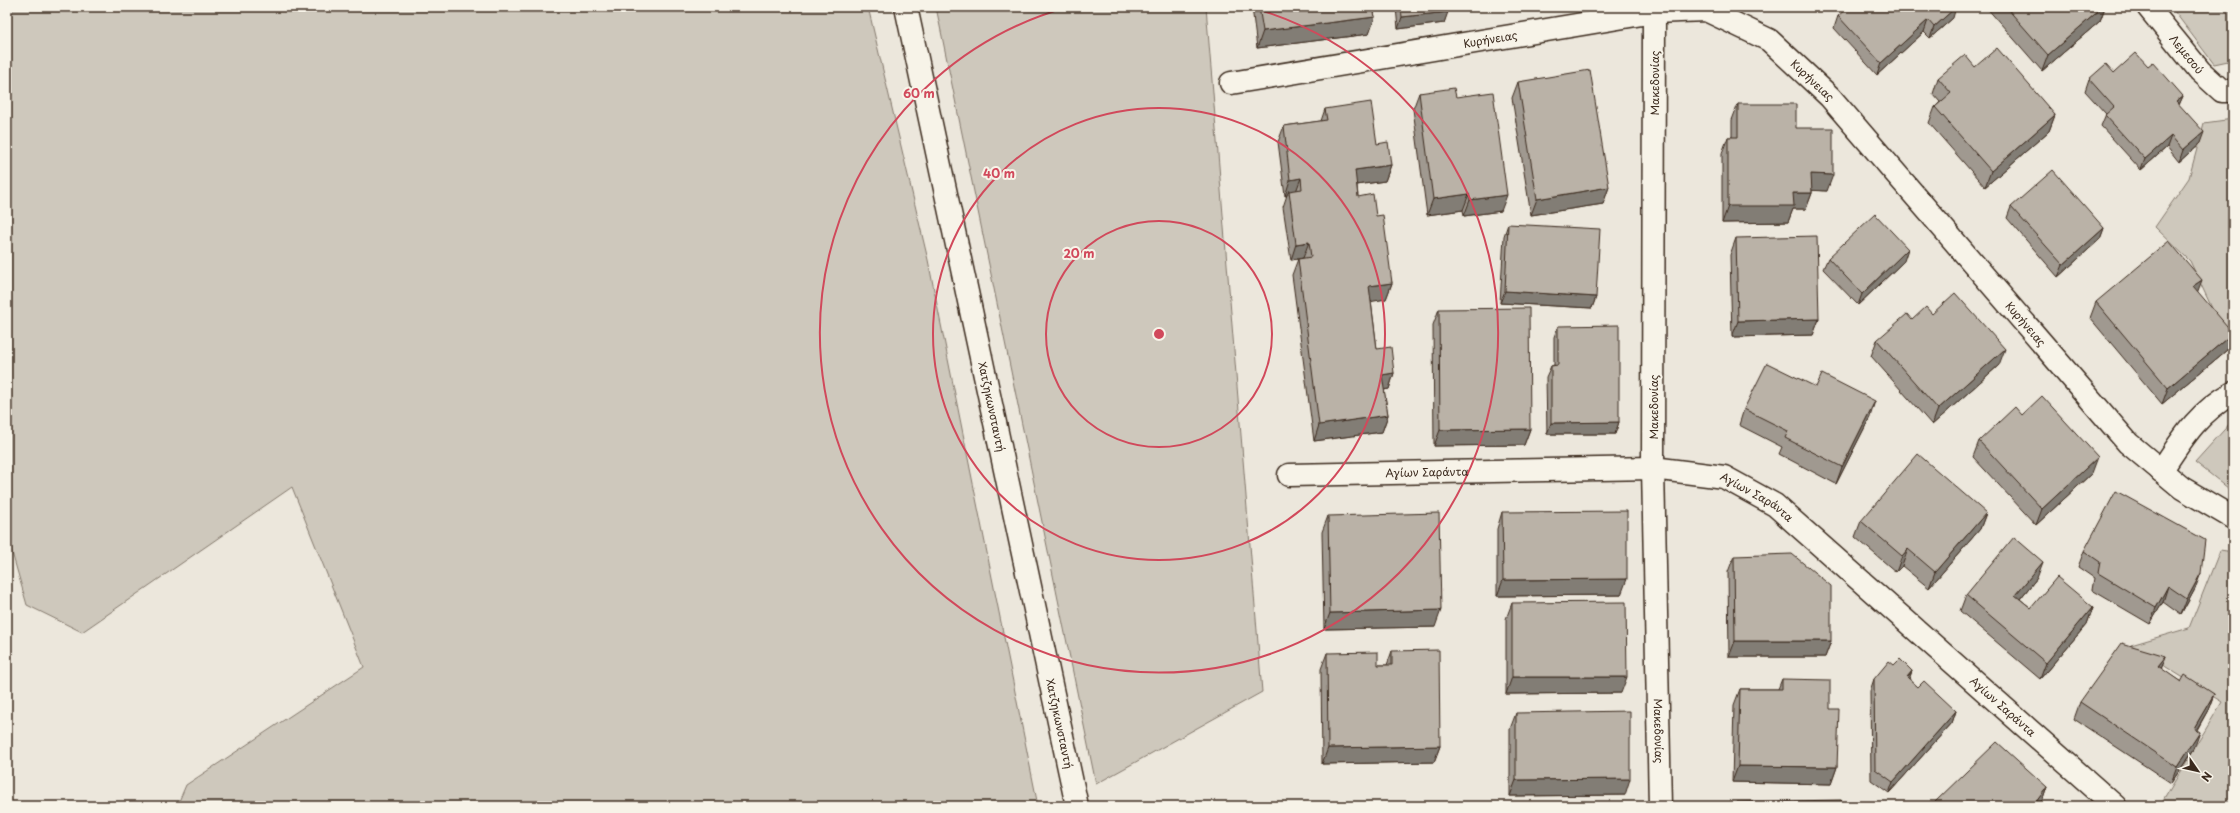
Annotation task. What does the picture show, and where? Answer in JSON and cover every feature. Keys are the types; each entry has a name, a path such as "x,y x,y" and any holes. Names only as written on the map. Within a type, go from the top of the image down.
{"street":[{"name":"Χατζηκωνσταντή","path":"906,7 1077,806"},
{"name":"Λεμεσού","path":"2148,7 2200,71 2222,91 2233,91"},
{"name":"Κυρήνειας","path":"1232,83 1653,9 1706,10 1769,40 1830,97 2128,443 2182,488 2233,518"},
{"name":"Μακεδονίας","path":"1653,9 1653,468 1660,806"},
{"path":"2161,471 2194,422 2218,401 2233,393"},
{"name":"Αγίων Σαράντα","path":"1289,474 1653,468 1724,477 1775,505 2115,806"}],"shaded area":[{"path":"7,7 868,7 928,260 1038,806 177,806 186,785 364,667 292,487 82,632 27,605 7,535"},
{"path":"936,7 1206,7 1262,692 1096,784"},
{"path":"2171,7 2233,7 2233,60 2214,64"},
{"path":"2233,119 2233,353 2190,261 2155,227 2189,178 2204,123"},
{"path":"2233,420 2233,492 2195,462"},
{"path":"2220,550 2233,552 2233,806 2160,806 2222,702 2131,645 2189,628"}],"building":[{"path":"1259,7 1373,7 1375,17 1263,31"},
{"path":"1401,7 1448,7 1448,12 1402,17"},
{"path":"1848,7 1956,7 1934,27 1928,20 1881,63 1838,16"},
{"path":"2006,7 2103,7 2048,55"},
{"path":"1997,48 2055,115 1991,171 1935,107 1951,93 1938,78 1965,55 1975,67"},
{"path":"2136,53 2148,66 2153,62 2183,96 2176,101 2204,132 2183,150 2171,136 2145,159 2105,115 2114,107 2089,79 2106,64 2114,73"},
{"path":"1590,70 1609,187 1537,199 1518,82"},
{"path":"1454,88 1456,97 1493,92 1507,195 1470,200 1469,194 1433,199 1419,93"},
{"path":"1371,102 1377,144 1388,142 1391,165 1355,170 1358,197 1373,194 1376,216 1383,215 1392,283 1369,286 1377,349 1391,347 1394,373 1382,375 1388,415 1319,425 1298,259 1311,257 1309,242 1296,244 1289,191 1302,189 1301,178 1290,180 1284,126 1327,120 1325,109"},
{"path":"1738,104 1796,104 1796,128 1833,128 1833,175 1811,174 1812,193 1793,193 1794,206 1728,206 1728,137 1738,137"},
{"path":"2053,170 2104,228 2063,265 2011,207"},
{"path":"1875,214 1908,249 1862,294 1828,258"},
{"path":"1508,224 1600,229 1596,297 1505,291"},
{"path":"1817,236 1819,319 1738,321 1736,238"},
{"path":"2169,241 2202,280 2193,286 2233,333 2168,388 2096,302"},
{"path":"1955,293 2005,349 1938,409 1877,340 1907,314 1912,320 1926,307 1932,314"},
{"path":"1529,308 1530,429 1440,430 1439,309"},
{"path":"1619,325 1619,422 1551,423 1551,366 1558,365 1558,326"},
{"path":"1767,363 1816,387 1822,374 1875,401 1842,467 1785,438 1788,431 1744,409"},
{"path":"2042,396 2098,457 2042,509 1979,441 2015,407 2022,415"},
{"path":"1918,454 1986,513 1935,572 1908,549 1902,556 1861,521"},
{"path":"2116,491 2205,540 2201,573 2187,599 2168,586 2156,608 2098,573 2100,562 2084,551"},
{"path":"1627,511 1627,579 1503,580 1502,512"},
{"path":"1439,513 1441,610 1330,613 1328,516"},
{"path":"2014,537 2043,562 2015,595 2031,608 2057,577 2093,607 2046,663 1966,595"},
{"path":"1792,554 1831,586 1831,641 1735,641 1734,556"},
{"path":"1626,602 1627,677 1512,677 1512,603"},
{"path":"2122,643 2166,656 2158,666 2181,682 2185,675 2214,694 2194,728 2200,732 2177,767 2080,702"},
{"path":"1439,650 1440,746 1328,748 1327,653 1378,652 1378,665 1392,665 1392,651"},
{"path":"1900,659 1912,671 1907,677 1918,687 1924,681 1956,711 1893,782 1875,769 1874,679 1889,661 1894,665"},
{"path":"1782,679 1830,680 1830,709 1839,709 1837,767 1738,766 1740,689 1782,689"},
{"path":"1630,711 1630,779 1516,780 1516,713"},
{"path":"1997,742 2047,787 2033,806 1939,806 1935,802"},
{"path":"1841,800 1842,806 1737,806 1737,802"}]}
